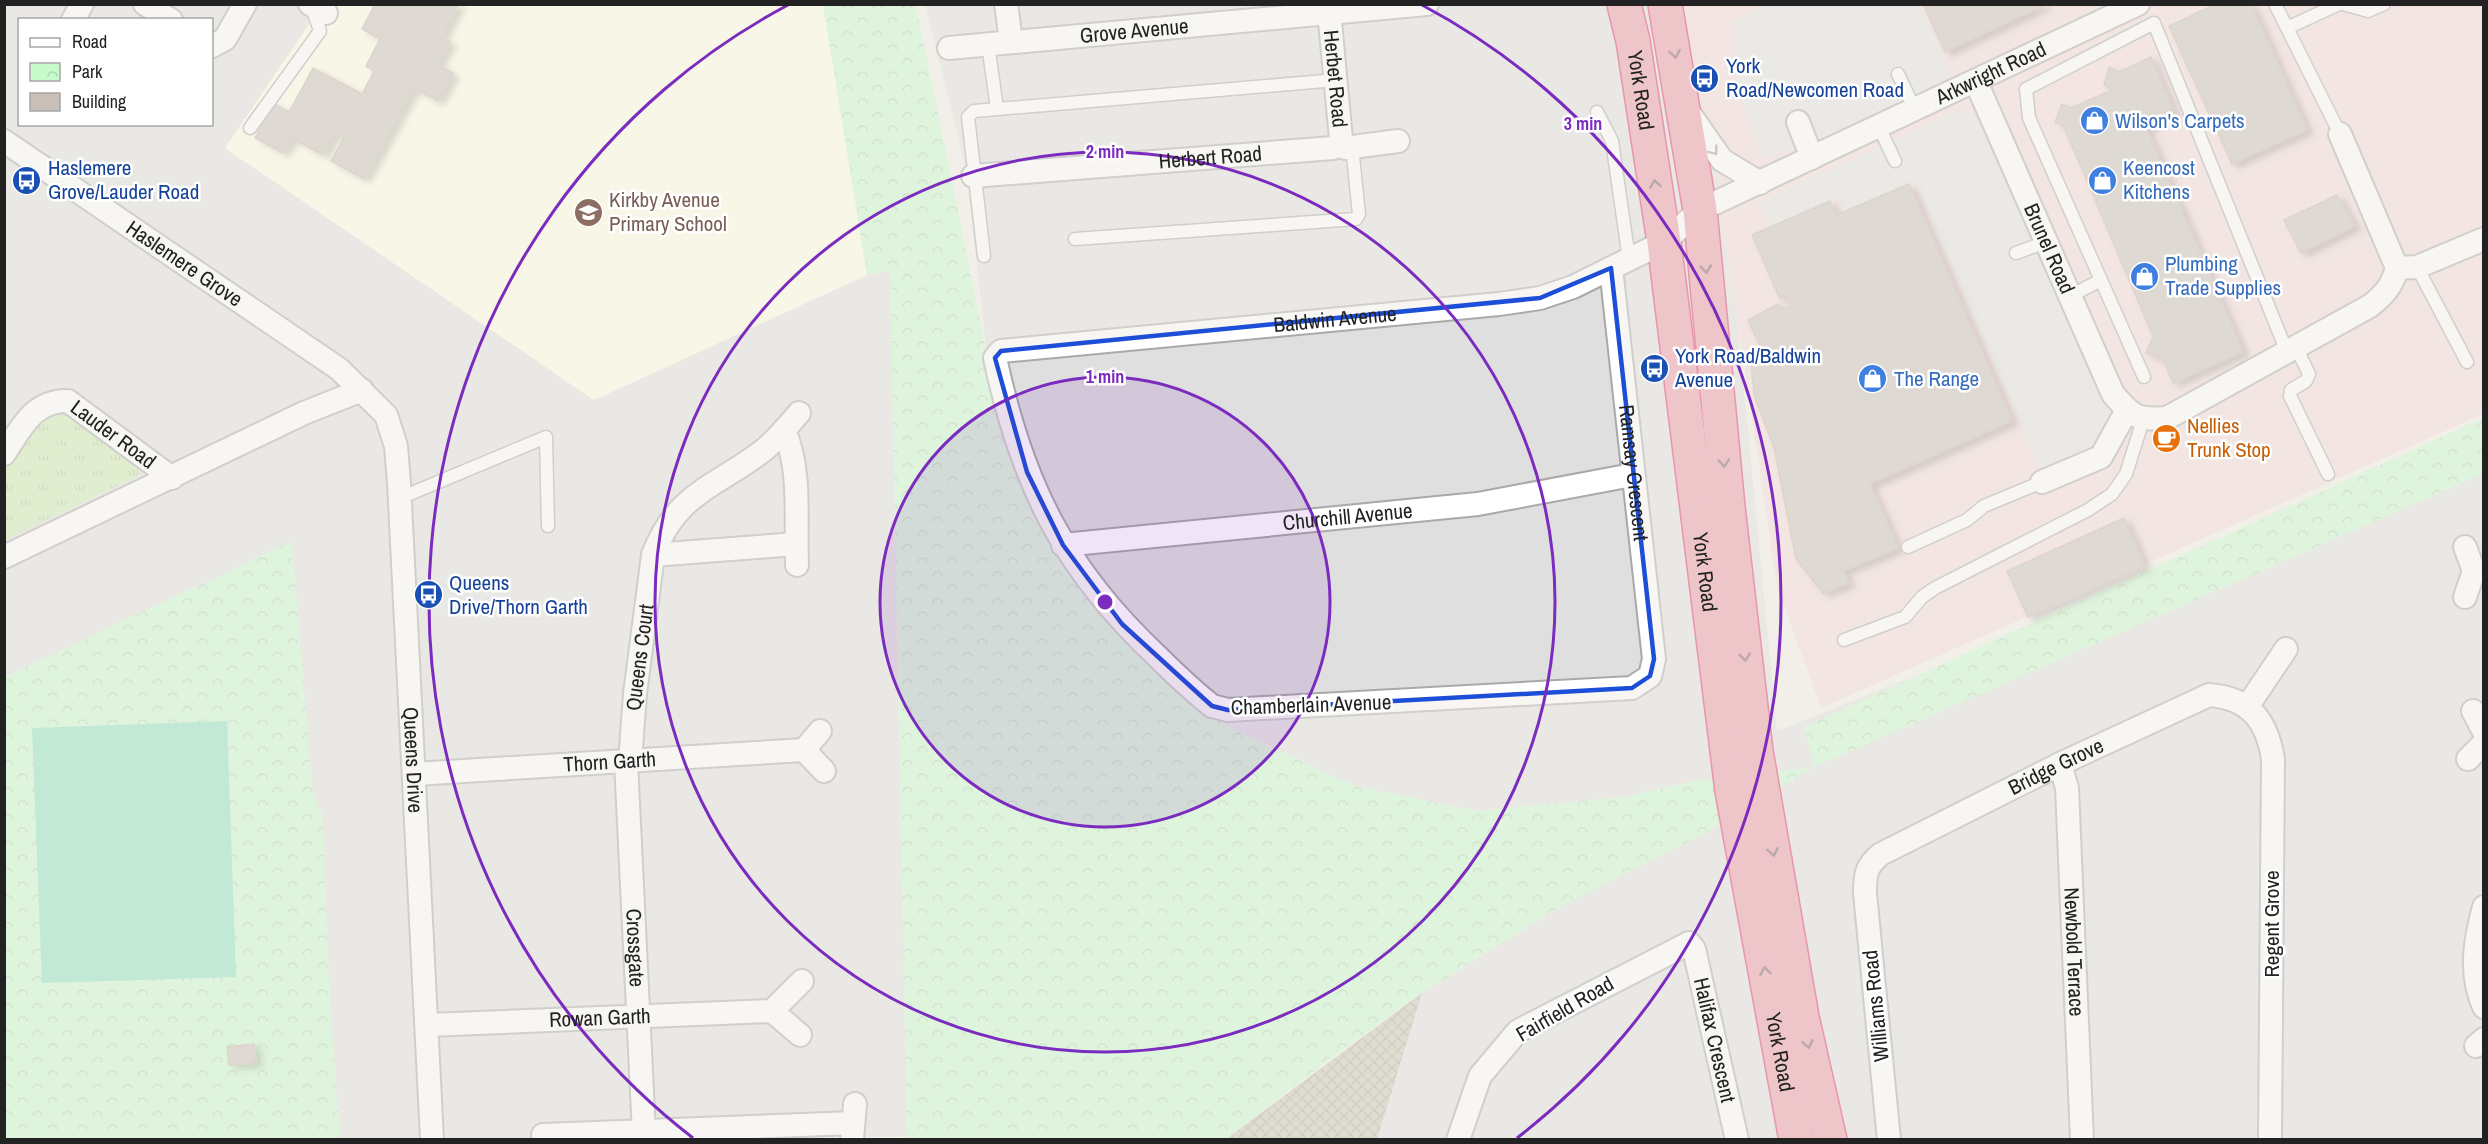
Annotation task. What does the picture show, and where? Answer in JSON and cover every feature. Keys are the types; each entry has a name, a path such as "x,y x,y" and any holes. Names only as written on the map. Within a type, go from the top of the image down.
{"highway":[{"name":"York Road","path":"1624,4 1633,41 1749,802 1796,1140"},
{"name":"York Road","path":"1665,4 1700,210 1728,507 1742,758"},
{"name":"York Road","path":"1749,802 1830,1140"}],"street":[{"path":"74,18 82,4"},
{"path":"145,4 168,18"},
{"path":"213,45 225,39 245,4"},
{"path":"1006,4 1011,41"},
{"name":"Grove Avenue","path":"949,48 1329,11 1427,4"},
{"name":"Arkwright Road","path":"1664,242 1700,210 2141,4"},
{"name":"Herbet Road","path":"1329,11 1341,139 1346,146"},
{"name":"Brunel Road","path":"1976,82 2113,394 2135,415"},
{"path":"1683,104 1722,160 1760,183"},
{"path":"1798,122 1812,158"},
{"path":"2340,134 2407,268"},
{"name":"Haslemere Grove","path":"4,141 339,369 362,390"},
{"name":"Herbert Road","path":"973,176 1398,141"},
{"path":"2042,482 2101,457 2135,415 2167,418 2370,306 2386,294 2407,268 2484,238"},
{"name":"Baldwin Avenue","path":"996,354 1013,350 1499,304 1540,298 1573,286 1664,242"},
{"name":"Ramsay Crescent","path":"1620,263 1632,475 1654,660 1650,676"},
{"name":"Chamberlain Avenue","path":"996,354 1010,421 1027,472 1042,508 1063,545 1089,583 1122,624 1212,706 1228,710 1632,688 1650,676"},
{"name":"Lauder Road","path":"4,556 304,413 362,390"},
{"name":"Queens Drive","path":"362,390 386,415 396,446 415,774 432,1140"},
{"name":"Lauder Road","path":"4,454 33,412 54,401 68,401 172,477"},
{"name":"Queens Court","path":"628,762 653,555 660,536 680,508 696,494 764,450 799,414"},
{"path":"653,555 797,554 795,468 792,447 784,430"},
{"name":"Churchill Avenue","path":"1063,545 1478,504 1632,475"},
{"path":"2465,547 2479,570 2465,597"},
{"path":"2251,710 2286,649"},
{"name":"Bridge Grove","path":"1865,872 1871,862 1881,854 2060,764 2209,695 2223,696 2251,710"},
{"name":"Regent Grove","path":"2251,710 2265,726 2273,759 2270,1140"},
{"path":"2473,711 2484,732"},
{"path":"820,731 804,750 824,771"},
{"name":"Thorn Garth","path":"415,774 804,750"},
{"name":"Crossgate","path":"628,762 645,1133"},
{"name":"Newbold Terrace","path":"2060,764 2067,788 2082,1140"},
{"name":"Williams Road","path":"1865,872 1865,893 1889,1140"},
{"path":"2484,907 2477,933 2474,967 2475,981 2484,1006"},
{"name":"Fairfield Road","path":"1458,1140 1480,1076 1518,1031 1689,944"},
{"name":"Halifax Crescent","path":"1689,944 1694,949 1737,1140"},
{"path":"800,1035 772,1011 802,981"},
{"name":"Rowan Garth","path":"428,1025 772,1011"},
{"path":"543,1136 853,1122"}],"lane":[{"path":"2141,4 2154,23 2291,349 2309,374 2306,381 2292,390 2290,396 2328,474"},
{"path":"2276,4 2340,134"},
{"path":"2287,28 2341,4 2368,11 2384,4"},
{"path":"250,129 320,31 316,8"},
{"path":"2144,377 2029,118 2026,89 2154,23"},
{"path":"988,44 998,109"},
{"path":"1898,74 1915,110"},
{"path":"984,256 968,117 974,111 1336,80"},
{"path":"1597,112 1612,141 1620,263"},
{"path":"1879,127 1895,161"},
{"path":"1075,239 1356,219 1359,214 1346,146"},
{"path":"2016,253 2046,242"},
{"path":"2407,268 2467,362"},
{"path":"2070,296 2101,280"},
{"path":"1845,640 1905,617 1922,597 1935,588 2088,510 2112,494 2126,474 2135,415"},
{"path":"400,498 546,437 549,526"},
{"path":"1908,547 1967,520 1984,506 2042,482"}],"highlighted area":[{"path":"1611,268 1654,659 1650,676 1632,688 1228,710 1212,706 1122,624 1063,545 1027,472 995,358 1001,351 1540,298"}],"shaded area":[{"path":"5,5 327,5 225,148 594,400 867,275 890,270 908,1136 666,1140 5,1140"},
{"name":"Kirkby Avenue Primary School","path":"327,5 823,5 867,275 594,400 225,148 312,20"},
{"path":"925,5 1707,5 1777,731 2309,520 2483,441 2483,1139 1375,1139 1422,993 1553,911 1697,780 1624,797 1478,811 1355,786 1224,725 1084,591 987,354 966,170"},
{"path":"1680,5 2483,5 2483,414 1821,708 1777,587 1710,133"},
{"path":"1766,5 1919,5 1953,76 1819,140 1763,159 1735,79 1733,21"},
{"path":"1957,111 1967,111 1979,120 2110,416 2108,427 2099,445 2041,471 1914,182 1844,212 1836,198 1771,227 1760,202"},
{"path":"1422,993 1377,1139 1226,1139"}],"green space":[{"path":"823,5 916,5 987,354 1063,545 1212,706 1224,725 1355,786 1478,811 1624,797 1698,780 1814,767 1707,832 1553,911 1422,993 1323,1064 1226,1139 907,1139 890,271 867,275"},
{"path":"68,411 140,464 142,474 5,540 4,469 35,420 44,414"},
{"path":"2483,418 2483,474 1814,767 1804,727"},
{"path":"292,541 313,796 322,812 330,1000 340,1139 5,1140 5,677"},
{"path":"227,721 236,977 42,983 32,728"}],"building":[{"path":"375,4 459,4 441,38 450,42 438,65 453,73 438,101 414,88 364,179 331,161 344,137 335,133 323,155 292,138 283,153 255,138 273,103 289,112 313,68 362,94 374,71 366,66 380,39 362,29"},
{"path":"1923,4 2047,4 1945,52"},
{"path":"2216,4 2251,4 2307,130 2232,164 2169,26"},
{"path":"2151,57 2175,115 2146,128 2243,352 2173,383 2163,359 2146,353 2153,336 2063,125 2055,122 2062,104 2071,108 2112,90 2104,85 2109,67 2119,72"},
{"name":"The Range","path":"1909,184 2012,421 1870,484 1898,548 1843,571 1849,583 1823,593 1796,559 1774,448 1754,395 1751,362 1765,357 1748,320 1778,304 1783,309 1791,306 1787,294 1780,299 1752,235 1830,201 1836,215"},
{"path":"2337,195 2355,226 2301,253 2284,220"},
{"path":"2124,518 2145,566 2028,617 2007,571"},
{"path":"254,1044 256,1063 229,1065 227,1047"}],"place":[{"name":"York Road/Newcomen Road","path":"1705,78"},
{"name":"Wilson's Carpets","path":"2094,121"},
{"name":"Haslemere Grove/Lauder Road","path":"27,180"},
{"name":"Keencost Kitchens","path":"2102,180"},
{"name":"Kirkby Avenue Primary School","path":"588,212"},
{"name":"Plumbing Trade Supplies","path":"2144,276"},
{"name":"York Road/Baldwin Avenue","path":"1654,368"},
{"name":"The Range","path":"1873,379"},
{"name":"Nellies Trunk Stop","path":"2166,438"},
{"name":"Queens Drive/Thorn Garth","path":"428,595"}]}
